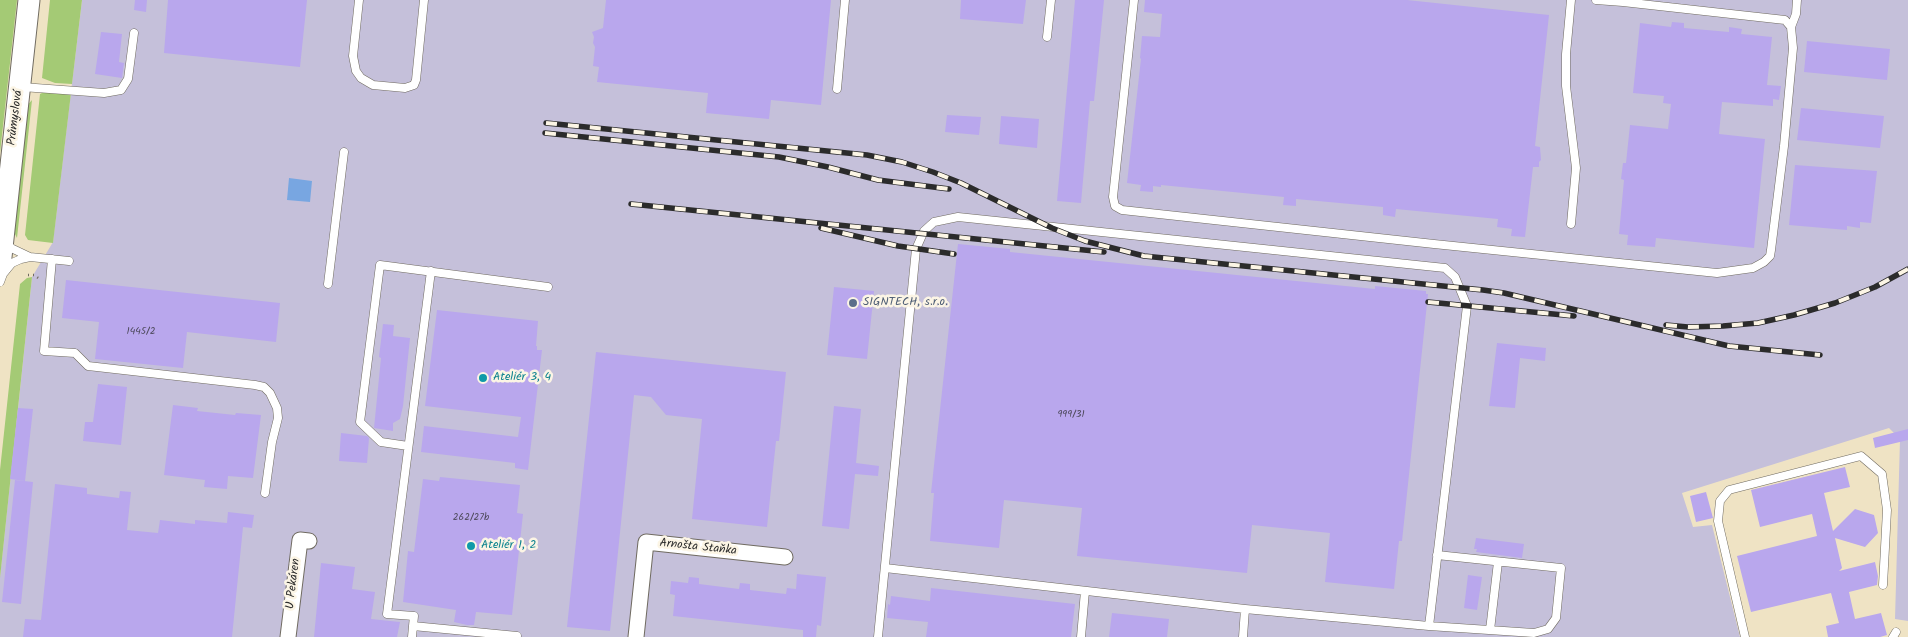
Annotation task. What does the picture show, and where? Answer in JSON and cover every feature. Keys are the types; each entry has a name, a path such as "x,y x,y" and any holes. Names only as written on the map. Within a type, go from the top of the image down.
{"main road":[{"name":"Průmyslová","path":"1,250 29,0"}],"street":[{"name":"U Pekáren","path":"288,637 300,540 309,540"},
{"name":"Arnošta Staňka","path":"636,637 646,542 785,557"}],"lane":[{"path":"358,0 353,56 356,71 361,78 373,85 405,88 414,85 416,80 424,3"},
{"path":"837,89 845,0"},
{"path":"1047,37 1051,0"},
{"path":"1134,0 1113,197 1115,206 1122,210 1717,273 1753,268 1770,256 1784,146 1793,48 1791,27 1796,14 1797,0"},
{"path":"1571,0 1566,54 1566,86 1576,168 1571,224"},
{"path":"1596,0 1623,1 1785,20 1791,27"},
{"path":"20,86 104,93 121,90 128,79 134,33"},
{"path":"328,284 344,152"},
{"path":"878,637 916,249 924,231 934,222 958,217 1445,268 1455,277 1467,306 1429,626"},
{"path":"1,250 11,248 30,257 69,261"},
{"path":"0,282 3,274 12,263 30,257"},
{"path":"52,259 44,350 75,353 88,366 255,385 264,387 270,393 275,400 278,418 272,442 265,493"},
{"path":"408,446 381,442 360,422 380,265 548,286"},
{"path":"412,637 414,616 387,614 431,271"},
{"path":"1745,637 1718,521 1720,501 1729,490 1861,456 1882,474 1887,510 1883,585"},
{"path":"885,568 1245,609 1490,630 1507,634 1534,633 1548,629 1556,618 1561,568 1437,555"},
{"path":"1490,630 1498,562"},
{"path":"1081,637 1085,591"},
{"path":"1242,637 1245,609"},
{"path":"413,626 517,636"}],"shaded area":[{"path":"82,0 1908,0 1908,621 1895,619 1900,439 1889,428 1682,493 1693,527 1712,525 1740,637 0,637 0,577 32,277 53,242"}],"green space":[{"path":"0,0 17,0 0,153"},
{"path":"50,0 82,0 72,84 55,83 42,78"},
{"path":"46,91 71,93 53,243 28,240 25,235 40,94"},
{"path":"32,100 17,238 13,230 25,108"},
{"path":"32,277 0,578 0,470 20,284 27,278"}],"water":[{"path":"289,178 312,181 310,202 287,200"}],"building":[{"path":"135,0 147,0 146,12 134,10"},
{"path":"168,0 307,0 300,67 164,53"},
{"path":"606,0 831,0 821,105 771,100 769,119 706,113 708,93 597,82 599,67 593,66 595,47 592,32 603,28"},
{"path":"961,0 1026,0 1023,24 960,19"},
{"path":"1075,0 1104,0 1094,101 1090,101 1081,203 1057,201"},
{"path":"1145,0 1407,0 1549,15 1535,146 1540,147 1541,160 1539,167 1533,167 1525,237 1511,236 1512,229 1497,227 1498,219 1396,209 1395,217 1383,215 1383,207 1296,199 1296,206 1283,205 1284,197 1161,185 1161,187 1153,186 1153,192 1140,191 1141,185 1127,183 1142,36 1160,37 1162,14 1144,12"},
{"path":"1672,22 1684,23 1684,28 1729,32 1729,27 1742,29 1741,34 1772,37 1767,85 1781,86 1779,100 1773,99 1773,106 1722,102 1719,134 1765,139 1754,248 1656,238 1655,247 1627,245 1628,235 1619,234 1624,180 1621,179 1623,163 1626,163 1630,125 1668,129 1671,104 1663,103 1664,96 1633,93 1640,23 1671,27"},
{"path":"101,32 122,34 119,62 124,63 122,78 95,74"},
{"path":"1807,41 1890,49 1887,80 1804,72"},
{"path":"1801,108 1884,116 1880,148 1797,140"},
{"path":"947,115 981,117 979,135 945,132"},
{"path":"1001,116 1039,119 1037,148 999,144"},
{"path":"1795,165 1877,171 1871,223 1860,222 1860,228 1847,226 1847,230 1789,225"},
{"path":"958,244 1010,249 1010,252 1375,289 1375,286 1426,291 1426,294 1428,294 1402,541 1399,541 1394,589 1325,582 1330,533 1252,525 1247,573 1077,556 1082,508 1004,500 999,548 930,541 934,493 931,493"},
{"path":"66,280 280,303 276,342 187,332 183,368 95,359 99,322 62,318"},
{"path":"834,287 874,291 867,359 827,355"},
{"name":"Ateliér 3, 4","path":"437,310 538,321 536,346 537,350 542,350 528,470 515,468 515,463 421,452 424,426 518,437 521,417 425,406"},
{"path":"383,324 394,325 393,336 410,338 403,406 400,419 393,423 393,431 374,428"},
{"path":"1497,343 1546,348 1545,361 1520,358 1515,408 1489,406"},
{"path":"596,352 786,372 779,441 776,441 767,527 692,519 702,419 666,415 651,397 634,395 610,631 567,627"},
{"path":"98,384 127,387 121,445 83,441 85,422 93,422"},
{"path":"173,405 198,408 197,411 235,415 236,413 261,415 253,478 228,476 227,489 204,487 205,480 164,475"},
{"path":"834,406 861,409 856,463 879,466 878,476 855,474 849,529 822,526"},
{"path":"18,408 33,409 25,481 10,479"},
{"path":"1908,429 1908,440 1875,448 1873,438"},
{"path":"341,433 367,436 369,438 367,463 339,461"},
{"path":"1845,467 1850,487 1824,493 1833,531 1855,509 1874,515 1878,533 1865,547 1835,538 1842,568 1839,571 1875,562 1878,576 1877,585 1849,592 1855,619 1881,613 1887,635 1880,637 1828,637 1826,626 1839,623 1831,593 1751,612 1737,556 1817,536 1812,514 1760,527 1751,490"},
{"name":"Ateliér 1, 2","path":"440,477 520,485 517,513 523,514 512,615 476,612 474,625 467,625 454,622 456,610 403,602 408,551 414,552 423,479 439,481"},
{"path":"15,480 33,482 21,604 2,602"},
{"path":"55,484 87,488 87,494 119,498 120,491 131,492 127,530 158,533 160,520 195,524 195,520 227,523 228,512 254,515 252,528 243,527 232,637 23,637 25,619 41,620"},
{"path":"1706,492 1713,518 1696,522 1690,496"},
{"path":"1476,538 1524,544 1522,558 1476,552 1477,549 1474,549"},
{"path":"321,563 355,567 352,589 375,592 371,619 400,622 397,637 314,637"},
{"path":"797,574 826,577 821,626 817,625 816,637 803,637 803,630 673,616 675,595 670,594 671,581 688,583 689,577 699,578 699,584 739,589 740,583 750,584 750,590 786,594 787,588 796,589"},
{"path":"1468,575 1482,577 1477,610 1464,608"},
{"path":"931,588 1075,604 1071,637 926,637 928,622 887,618 888,604 890,605 891,596 930,601"},
{"path":"1112,613 1169,619 1167,637 1109,637"}],"railway":[{"path":"546,123 867,155 902,162 933,172 961,183 1052,228 1085,241 1144,256 1504,293 1729,346 1820,355"},
{"path":"545,133 779,157 878,180 949,189"},
{"path":"631,204 1104,252"},
{"path":"821,228 898,246 954,254"},
{"path":"1666,325 1688,327 1723,326 1758,323 1794,315 1835,303 1875,287 1908,269"},
{"path":"1428,302 1574,316"}],"place":[{"name":"SIGNTECH, s.r.o.","path":"853,303"},
{"name":"Ateliér 3, 4","path":"483,378"},
{"name":"Ateliér 1, 2","path":"471,546"}]}
